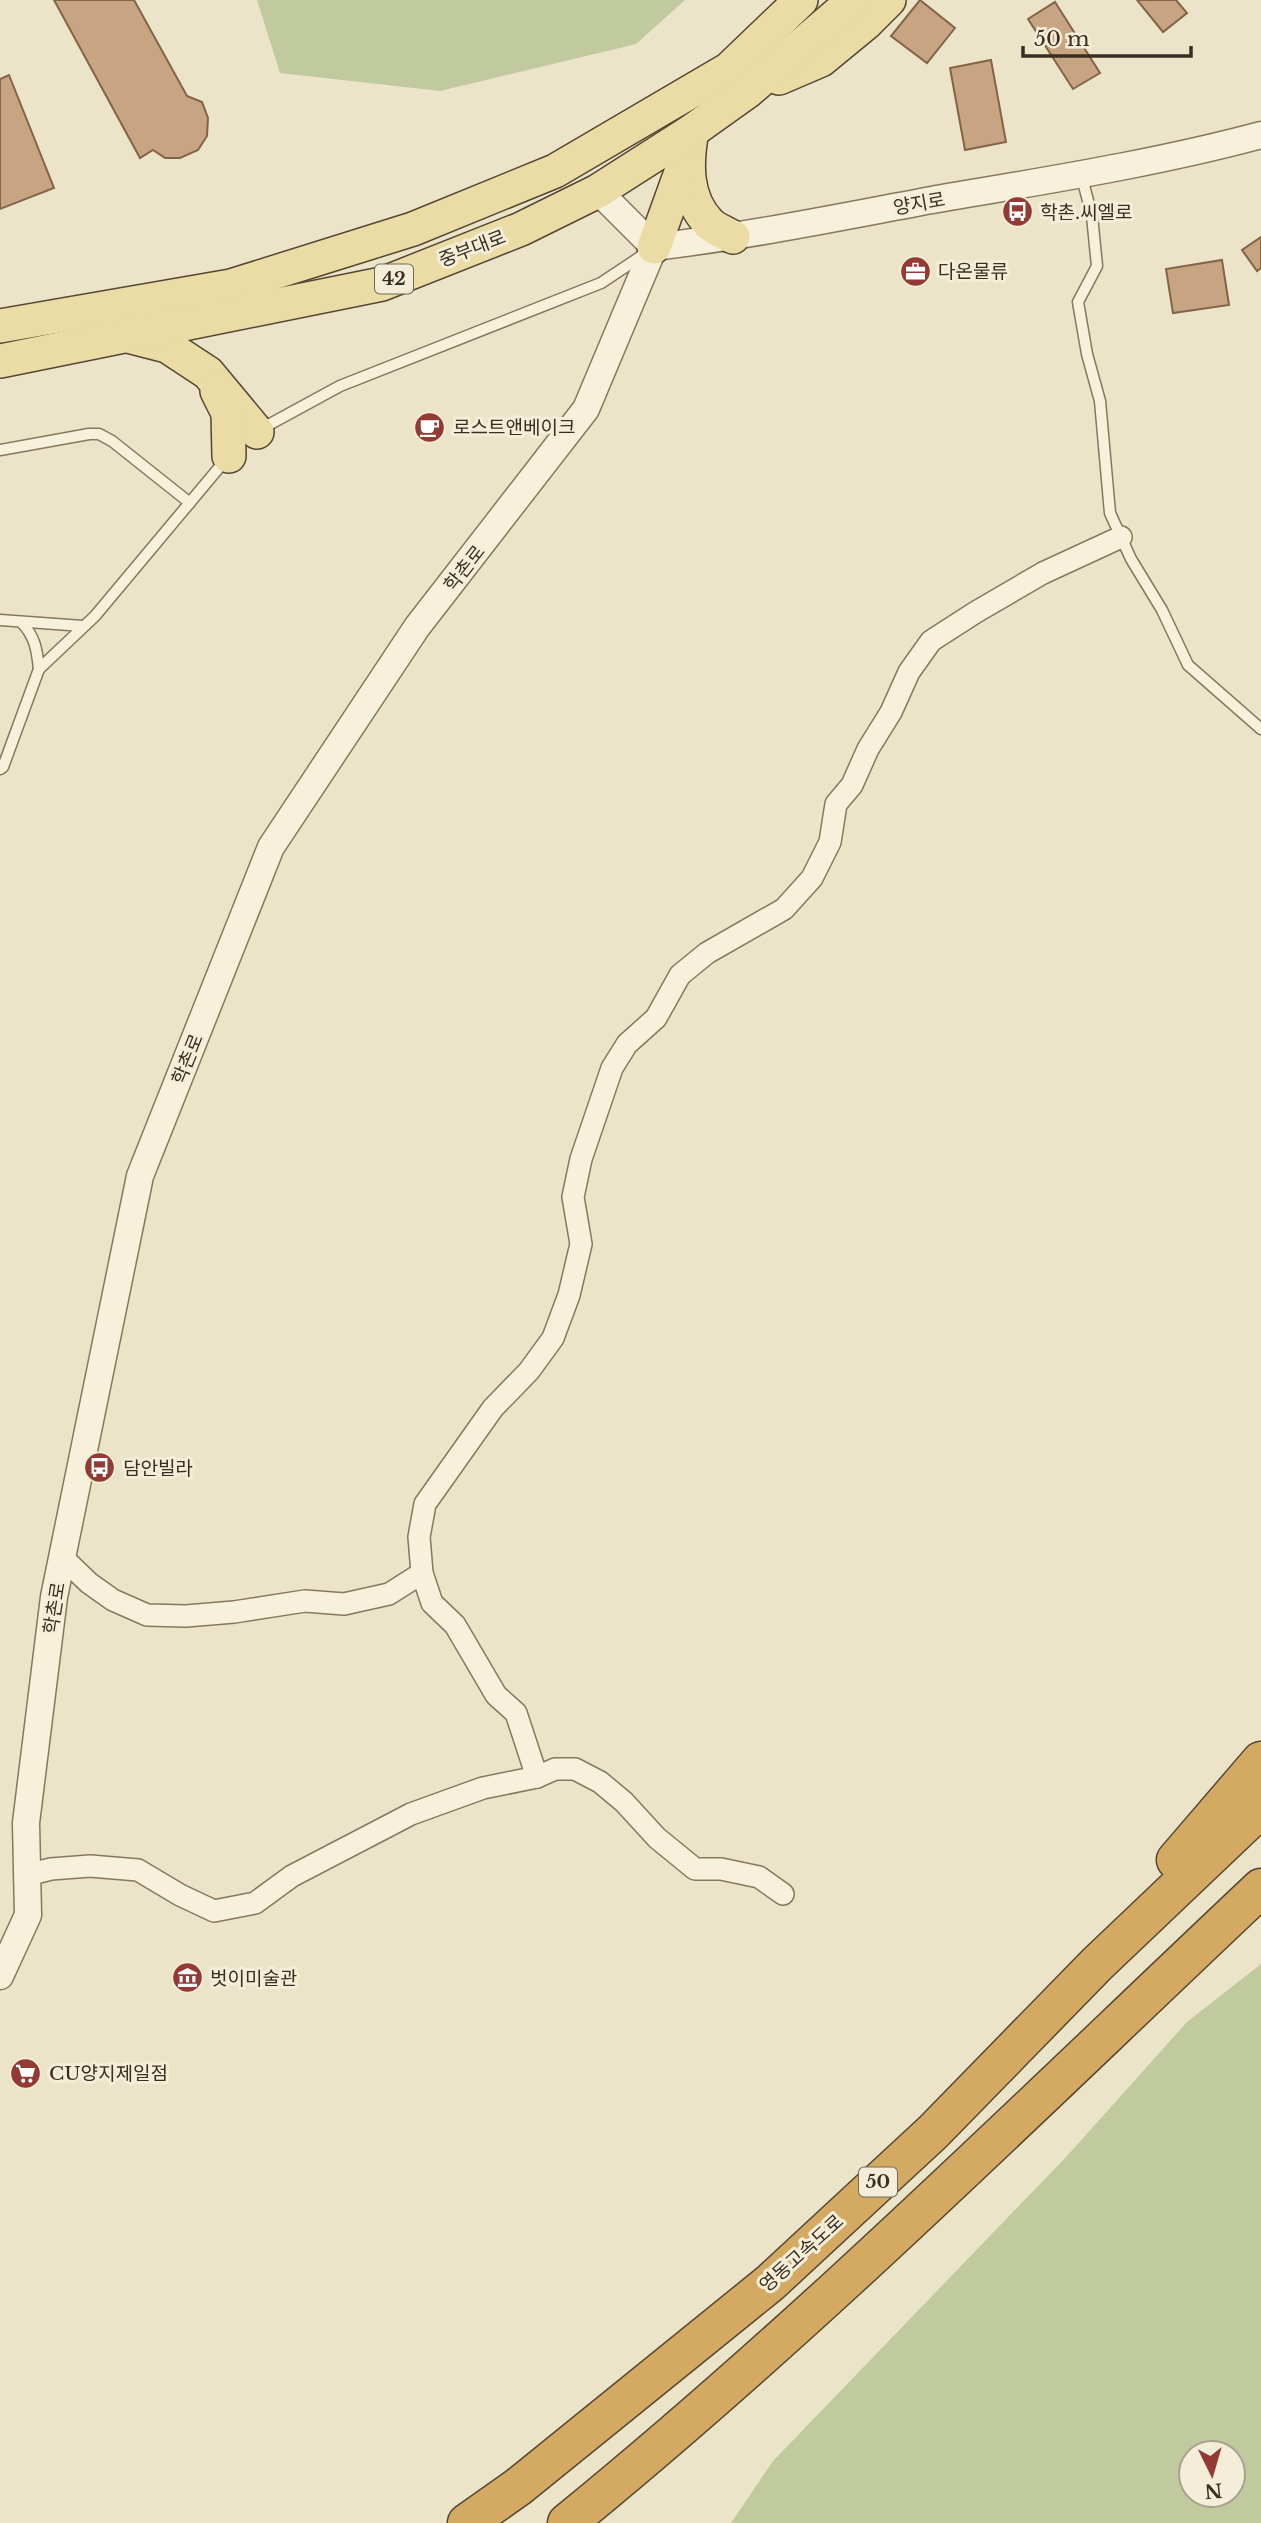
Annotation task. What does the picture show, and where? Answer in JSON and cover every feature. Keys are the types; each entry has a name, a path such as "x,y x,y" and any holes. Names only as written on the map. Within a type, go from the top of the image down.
{"highway":[{"path":"1060,2002 1261,1760"},
{"name":"영동고속도로","path":"467,2523 529,2478 770,2283 933,2132 1060,2002 1261,1808"},
{"name":"50","path":"567,2523 656,2451 844,2283 1261,1888"}],"main road":[{"path":"739,80 783,0"},
{"name":"42","path":"739,80 801,0"},
{"name":"42","path":"739,80 854,0"},
{"path":"739,80 821,60 889,0"},
{"name":"중부대로","path":"0,361 382,284 521,229 690,144 739,80"},
{"name":"중부대로","path":"8,319 231,286 414,229 555,171 739,80"},
{"path":"690,144 689,180 695,204 710,224 733,237"},
{"path":"654,247 690,144"},
{"path":"126,336 167,346 208,373 257,432"},
{"path":"208,373 228,413 229,456"}],"street":[{"name":"양지로","path":"654,247 733,237 1191,154 1261,135"},
{"path":"598,191 654,247"},
{"name":"학촌로","path":"0,1976 29,1915 26,1823 54,1597 140,1177 271,847 417,627 586,409 654,247"},
{"path":"537,1777 516,1713 496,1695 455,1625 432,1603 422,1573 419,1537 425,1504 493,1408 529,1371 553,1338 569,1295 582,1244 573,1197 581,1159 612,1068 627,1045 656,1018 680,975 707,953 784,909 812,878 830,842 836,804 852,785 909,672 931,641 976,611 1043,573 1121,537"},
{"path":"62,1557 113,1601 147,1615 186,1616 305,1601 344,1604 389,1594 422,1573"},
{"path":"27,1875 51,1869 90,1866 138,1870 214,1912 255,1903 292,1877 411,1814 483,1788 537,1777 555,1769 575,1769 600,1782 624,1802 657,1838 695,1869 721,1869 759,1877 783,1894"}],"lane":[{"path":"1081,174 1093,216 1097,266 1078,302 1087,354 1100,401 1110,513 1188,665 1261,729"},
{"path":"0,769 39,669 95,616 243,439 340,386 601,283 654,247"},
{"path":"0,450 99,434 112,441 190,503"},
{"path":"0,620 83,626"},
{"path":"21,622 36,644 39,669"}],"green space":[{"path":"257,0 685,0 636,44 440,91 280,73"},
{"path":"1261,1964 1261,2523 731,2523 773,2461 1067,2156 1187,2022"}],"building":[{"path":"54,0 134,0 187,96 202,102 208,118 207,136 198,150 180,158 165,158 153,150 140,158"},
{"path":"920,0 955,28 927,63 891,36"},
{"path":"1137,0 1176,0 1187,13 1163,32"},
{"path":"1055,2 1100,73 1073,89 1028,19"},
{"path":"991,60 1006,142 965,150 950,68"},
{"path":"9,75 54,188 0,209 0,79"},
{"path":"1261,237 1261,268 1257,271 1242,250"},
{"path":"1222,260 1229,305 1173,313 1166,269"}],"place":[{"name":"학촌.씨엘로","path":"1017,212"},
{"name":"다온물류","path":"915,271"},
{"name":"로스트앤베이크","path":"430,427"},
{"name":"담안빌라","path":"100,1468"},
{"name":"벗이미술관","path":"187,1978"},
{"name":"CU양지제일점","path":"26,2073"}]}
